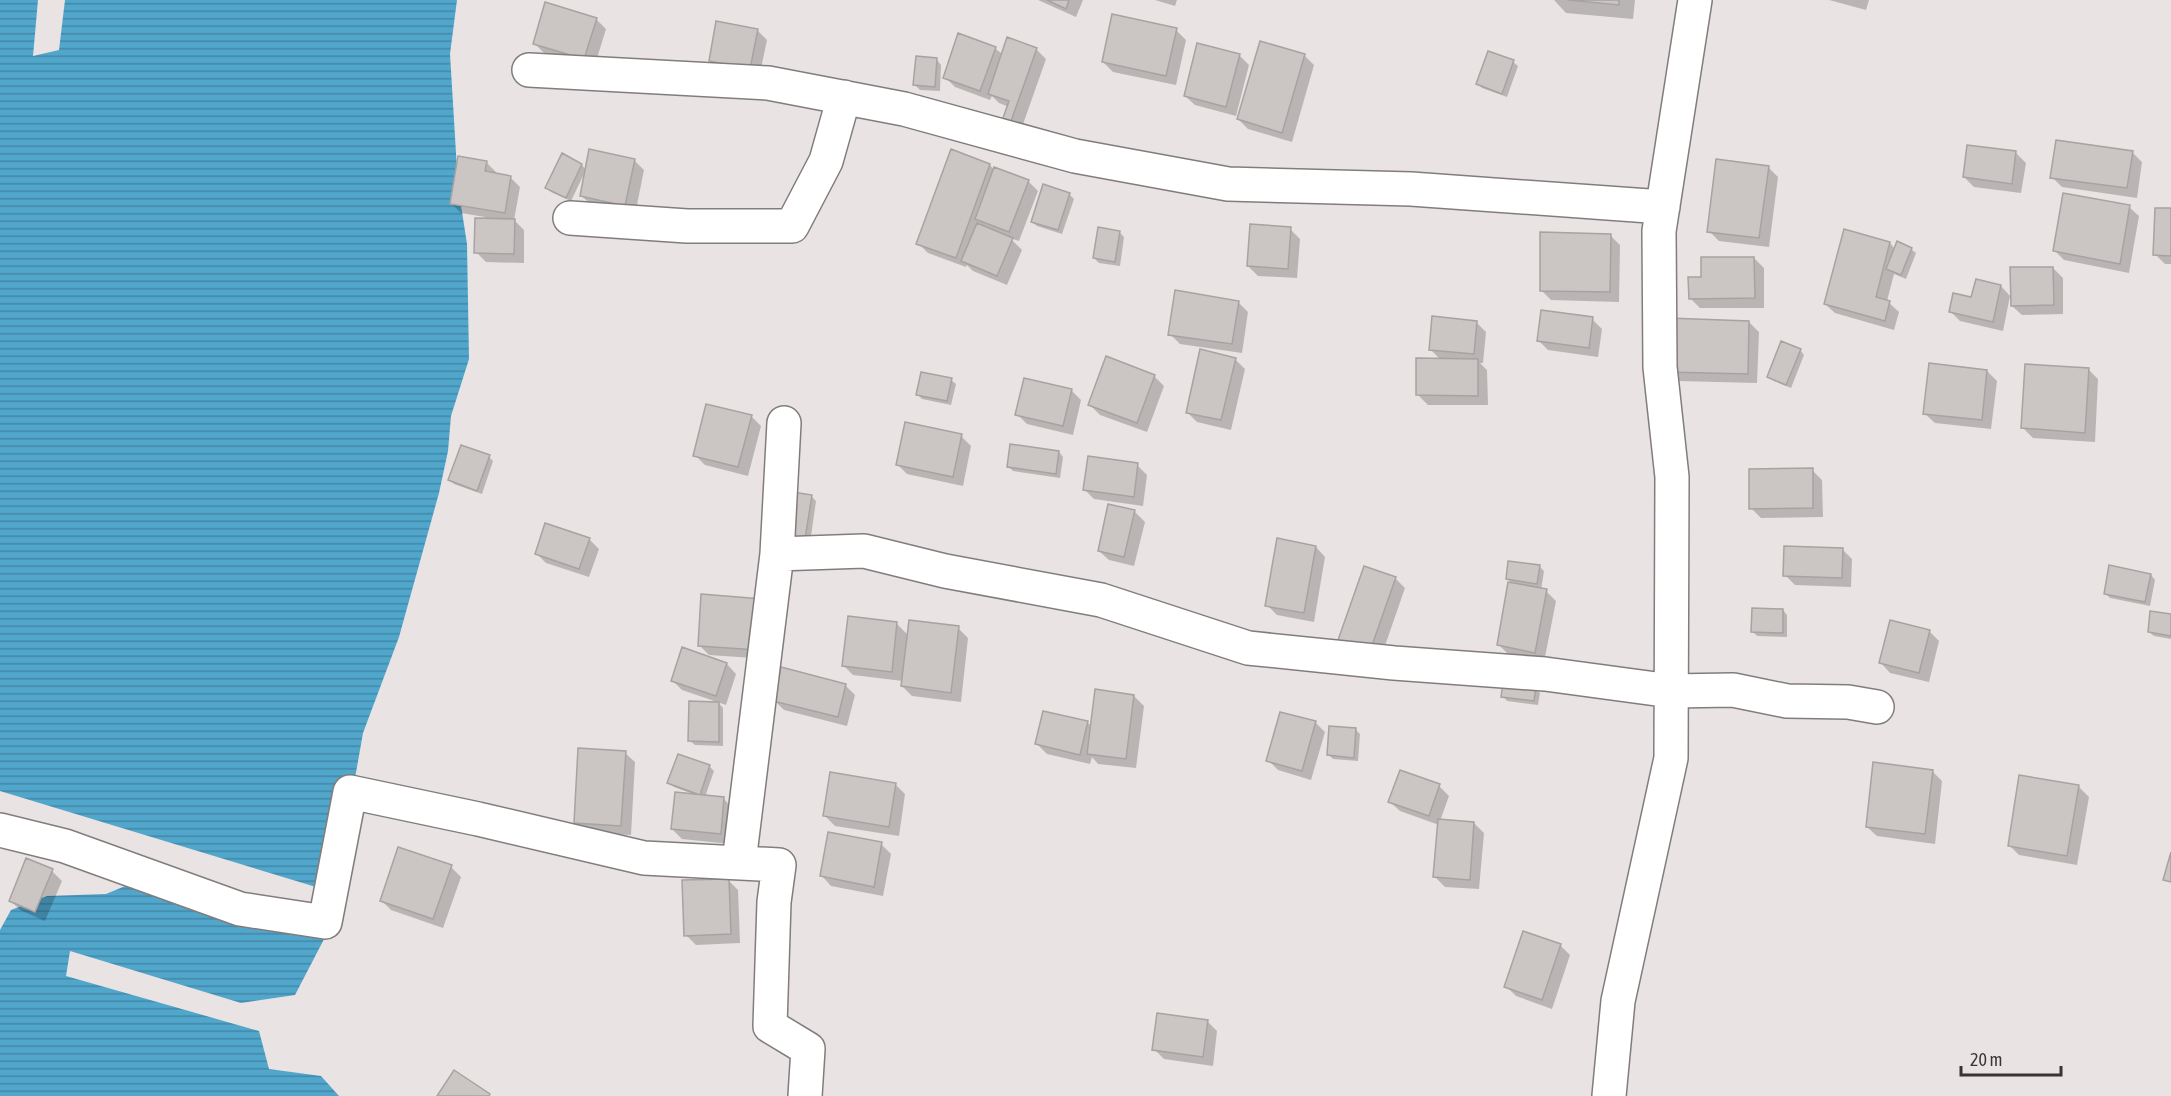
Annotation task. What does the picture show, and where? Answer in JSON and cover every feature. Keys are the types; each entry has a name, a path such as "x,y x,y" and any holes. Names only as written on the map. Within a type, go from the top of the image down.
{"street":[{"path":"1610,1096 1618,1001 1671,758 1672,477 1660,367 1659,231 1695,0"},
{"path":"529,70 768,83 904,109 1075,156 1228,184 1411,189 1663,207"},
{"path":"570,218 687,226 792,226 826,161 844,97"},
{"path":"739,862 777,554 784,423"},
{"path":"777,554 864,550 945,571 1101,600 1248,648 1394,663 1545,674 1671,691 1732,690 1786,701 1848,702 1877,707"},
{"path":"0,830 65,846 240,909 325,922 350,792 644,858 779,865 774,902 770,1026 808,1049 805,1096"}],"water":[{"path":"0,0 38,0 33,56 59,50 65,0 457,0 450,54 458,186 467,244 469,359 451,416 448,451 439,493 399,637 363,733 352,795 316,887 0,791"},
{"path":"130,884 335,918 295,995 241,1003 70,951 66,976 259,1031 269,1069 321,1076 339,1096 0,1096 0,930 11,910 47,896 106,894"}],"building":[{"path":"1047,0 1069,0 1066,9"},
{"path":"1568,0 1619,0 1619,5"},
{"path":"545,2 597,18 584,59 533,44"},
{"path":"1112,14 1177,28 1166,76 1102,62"},
{"path":"716,21 758,29 750,69 709,61"},
{"path":"958,33 996,47 980,91 943,78"},
{"path":"1007,37 1037,48 1011,121 1003,118 1009,101 988,94"},
{"path":"1260,41 1305,54 1282,133 1237,119"},
{"path":"1197,43 1240,54 1226,107 1184,96"},
{"path":"1488,51 1514,60 1502,94 1476,84"},
{"path":"916,56 937,58 935,87 913,85"},
{"path":"2056,140 2133,151 2127,188 2050,178"},
{"path":"1967,145 2016,151 2012,184 1963,177"},
{"path":"589,149 635,159 625,206 580,196"},
{"path":"951,149 990,164 956,258 916,244"},
{"path":"562,153 582,164 566,198 545,188"},
{"path":"458,156 487,161 485,171 511,176 505,213 450,204"},
{"path":"1716,159 1769,166 1759,238 1707,232"},
{"path":"994,167 1029,180 1009,232 975,219"},
{"path":"1043,184 1070,193 1058,230 1031,222"},
{"path":"2063,193 2130,205 2120,264 2053,251"},
{"path":"2155,208 2171,208 2171,256 2153,255"},
{"path":"475,218 515,219 514,254 474,253"},
{"path":"977,223 1013,238 997,276 961,261"},
{"path":"1250,224 1291,227 1288,269 1247,266"},
{"path":"1098,227 1120,231 1115,262 1093,258"},
{"path":"1844,229 1890,242 1876,297 1890,301 1885,321 1824,304"},
{"path":"1540,232 1611,234 1610,292 1540,291"},
{"path":"1897,241 1912,248 1901,275 1886,269"},
{"path":"1701,257 1754,257 1755,298 1689,299 1688,277 1701,277"},
{"path":"2010,267 2053,267 2054,305 2011,306"},
{"path":"1976,279 2001,285 1993,322 1949,312 1953,293 1971,297"},
{"path":"1175,290 1239,301 1232,344 1168,335"},
{"path":"1541,310 1593,317 1589,348 1537,341"},
{"path":"1432,316 1477,321 1474,354 1429,350"},
{"path":"1668,318 1749,321 1748,374 1667,372"},
{"path":"1781,341 1801,349 1786,385 1767,377"},
{"path":"1200,349 1236,358 1221,420 1186,413"},
{"path":"1106,356 1155,375 1137,423 1088,405"},
{"path":"1416,358 1478,359 1478,396 1416,395"},
{"path":"1929,363 1987,370 1982,420 1923,414"},
{"path":"2025,364 2089,368 2085,433 2021,428"},
{"path":"921,372 952,378 947,401 916,395"},
{"path":"1024,378 1072,389 1063,426 1015,415"},
{"path":"706,404 752,415 738,467 693,456"},
{"path":"905,422 962,434 953,477 896,465"},
{"path":"1010,444 1059,451 1056,474 1007,467"},
{"path":"461,445 490,455 477,491 448,480"},
{"path":"1088,456 1138,463 1134,497 1083,490"},
{"path":"1813,468 1813,508 1749,509 1749,469"},
{"path":"793,492 812,495 805,539 786,536"},
{"path":"1108,504 1135,510 1124,557 1098,551"},
{"path":"545,523 590,538 579,569 535,554"},
{"path":"1277,538 1316,546 1304,613 1265,606"},
{"path":"1784,546 1843,548 1842,578 1783,576"},
{"path":"1508,561 1540,565 1537,584 1506,579"},
{"path":"2109,565 2151,574 2145,602 2104,594"},
{"path":"1364,566 1396,577 1369,654 1337,643"},
{"path":"1508,582 1547,589 1535,653 1497,645"},
{"path":"701,594 762,599 758,650 698,646"},
{"path":"1752,608 1783,609 1783,633 1751,632"},
{"path":"2150,611 2171,614 2171,636 2148,632"},
{"path":"848,616 897,622 892,672 842,666"},
{"path":"909,620 959,626 951,693 901,686"},
{"path":"1890,620 1930,630 1919,673 1879,663"},
{"path":"682,647 727,663 716,696 671,681"},
{"path":"781,667 846,684 838,717 773,701"},
{"path":"1503,682 1536,687 1534,701 1501,697"},
{"path":"1095,689 1134,695 1126,759 1087,754"},
{"path":"689,701 719,702 719,742 688,741"},
{"path":"1043,711 1088,721 1080,755 1035,744"},
{"path":"1280,712 1316,721 1302,771 1266,761"},
{"path":"1329,726 1356,728 1354,758 1327,755"},
{"path":"578,748 626,751 621,826 574,823"},
{"path":"678,754 710,765 700,795 667,783"},
{"path":"1873,762 1933,770 1925,834 1866,827"},
{"path":"1400,770 1440,784 1429,816 1388,802"},
{"path":"830,772 896,783 889,827 823,816"},
{"path":"2019,775 2079,785 2067,856 2008,846"},
{"path":"675,792 724,797 721,834 671,829"},
{"path":"1438,819 1474,822 1470,880 1433,877"},
{"path":"828,832 882,842 874,887 820,876"},
{"path":"398,847 452,865 433,919 380,901"},
{"path":"2171,852 2171,882 2163,880"},
{"path":"26,858 53,869 35,912 9,901"},
{"path":"729,879 731,934 684,936 682,880"},
{"path":"1523,931 1561,944 1542,1000 1504,987"},
{"path":"1157,1013 1208,1020 1203,1057 1152,1050"},
{"path":"454,1070 490,1094 489,1096 437,1096"}]}
